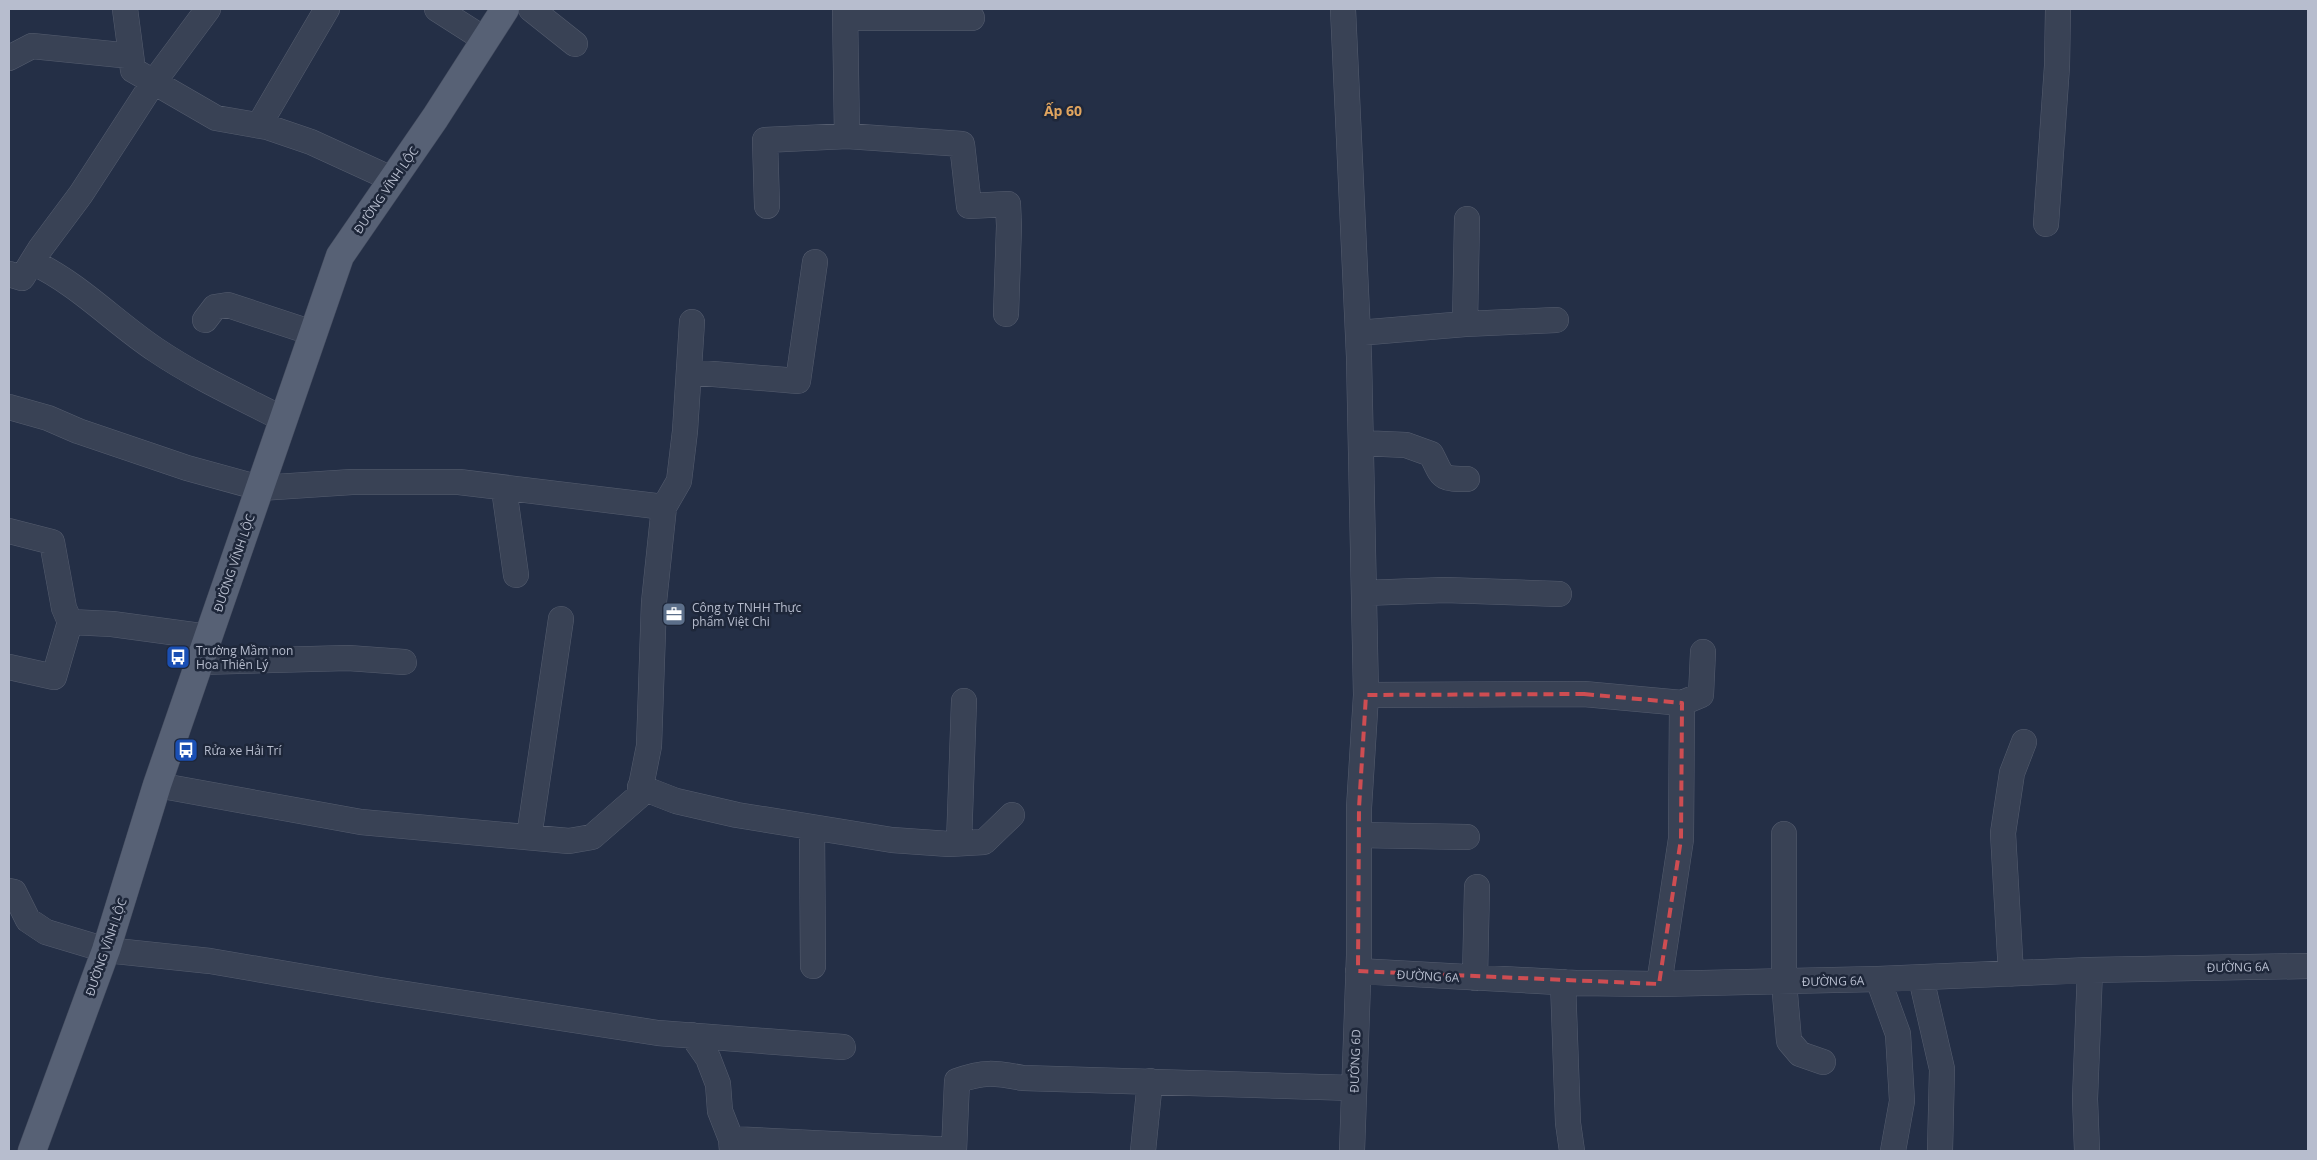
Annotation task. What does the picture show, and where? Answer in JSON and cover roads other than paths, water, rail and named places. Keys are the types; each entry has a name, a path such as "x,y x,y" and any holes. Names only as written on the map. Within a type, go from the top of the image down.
{"main road":[{"name":"ĐƯỜNG VĨNH LỘC","path":"32,1151 106,950 157,785 340,256 394,180 505,9"}],"street":[{"path":"125,9 133,70 153,83 216,118 259,125 311,142 394,180"},
{"path":"9,274 22,278 81,194 153,83 208,9"},
{"path":"259,125 327,9"},
{"path":"437,9 484,39"},
{"path":"531,9 575,44"},
{"name":"ĐƯỜNG 6D","path":"1343,9 1358,333 1366,695 1359,835 1358,971 1352,1151"},
{"path":"2046,224 2057,66 2058,9"},
{"path":"847,136 845,13 972,18"},
{"path":"9,58 32,46 131,56"},
{"path":"767,206 765,140 847,136 962,144 969,206 1008,204 1006,314"},
{"path":"1465,324 1467,219"},
{"path":"32,262 55,273 155,350 195,374 283,419"},
{"path":"689,372 798,381 815,262"},
{"path":"205,320 215,306 228,305 313,333"},
{"path":"1358,333 1465,324 1556,320"},
{"path":"157,785 361,822 569,841 592,837 639,796 649,746 654,602 664,507 679,481 685,431 692,322"},
{"path":"9,407 48,418 78,431 187,468 260,488 352,482 460,482 664,507"},
{"path":"1361,443 1406,445 1431,454 1438,472 1442,476 1467,479"},
{"path":"504,488 516,575"},
{"path":"9,531 52,542 64,608 70,622 54,677 9,668"},
{"path":"1364,593 1445,590 1559,594"},
{"path":"529,838 561,619"},
{"path":"70,622 112,624 204,649 404,662"},
{"path":"1366,695 1584,694 1682,702 1701,695 1703,652"},
{"path":"959,843 964,700"},
{"path":"1659,984 1681,839 1682,702"},
{"path":"2011,974 2003,833 2012,773 2024,742"},
{"path":"640,787 676,801 737,815 892,840 959,843 984,842 1012,815"},
{"path":"812,827 813,966"},
{"path":"1784,834 1784,982 1789,1041 1800,1054 1823,1062"},
{"path":"1359,835 1467,837"},
{"path":"1475,978 1477,887"},
{"path":"9,891 14,892 28,920 46,932 106,950 210,961 380,990 658,1033 843,1047"},
{"name":"ĐƯỜNG 6A","path":"1358,971 1563,982 1659,984 1878,980 2090,970 2308,966"},
{"path":"2087,1151 2085,1099 2090,970"},
{"path":"1921,978 1942,1069 1940,1151"},
{"path":"1878,980 1898,1034 1902,1101 1894,1151"},
{"path":"1563,982 1568,1123 1572,1151"},
{"path":"692,1035 708,1058 718,1084 720,1111 731,1145 954,1151 957,1081 979,1073 1001,1074 1022,1078 1353,1088"},
{"path":"1143,1151 1150,1081"}],"place":[{"name":"Công ty TNHH Thực phẩm Việt Chi","path":"674,614"},
{"name":"Trường Mầm non Hoa Thiên Lý","path":"178,657"},
{"name":"Rửa xe Hải Trí","path":"186,750"}],"district":[{"name":"Ấp 60","path":"1063,110"}]}
